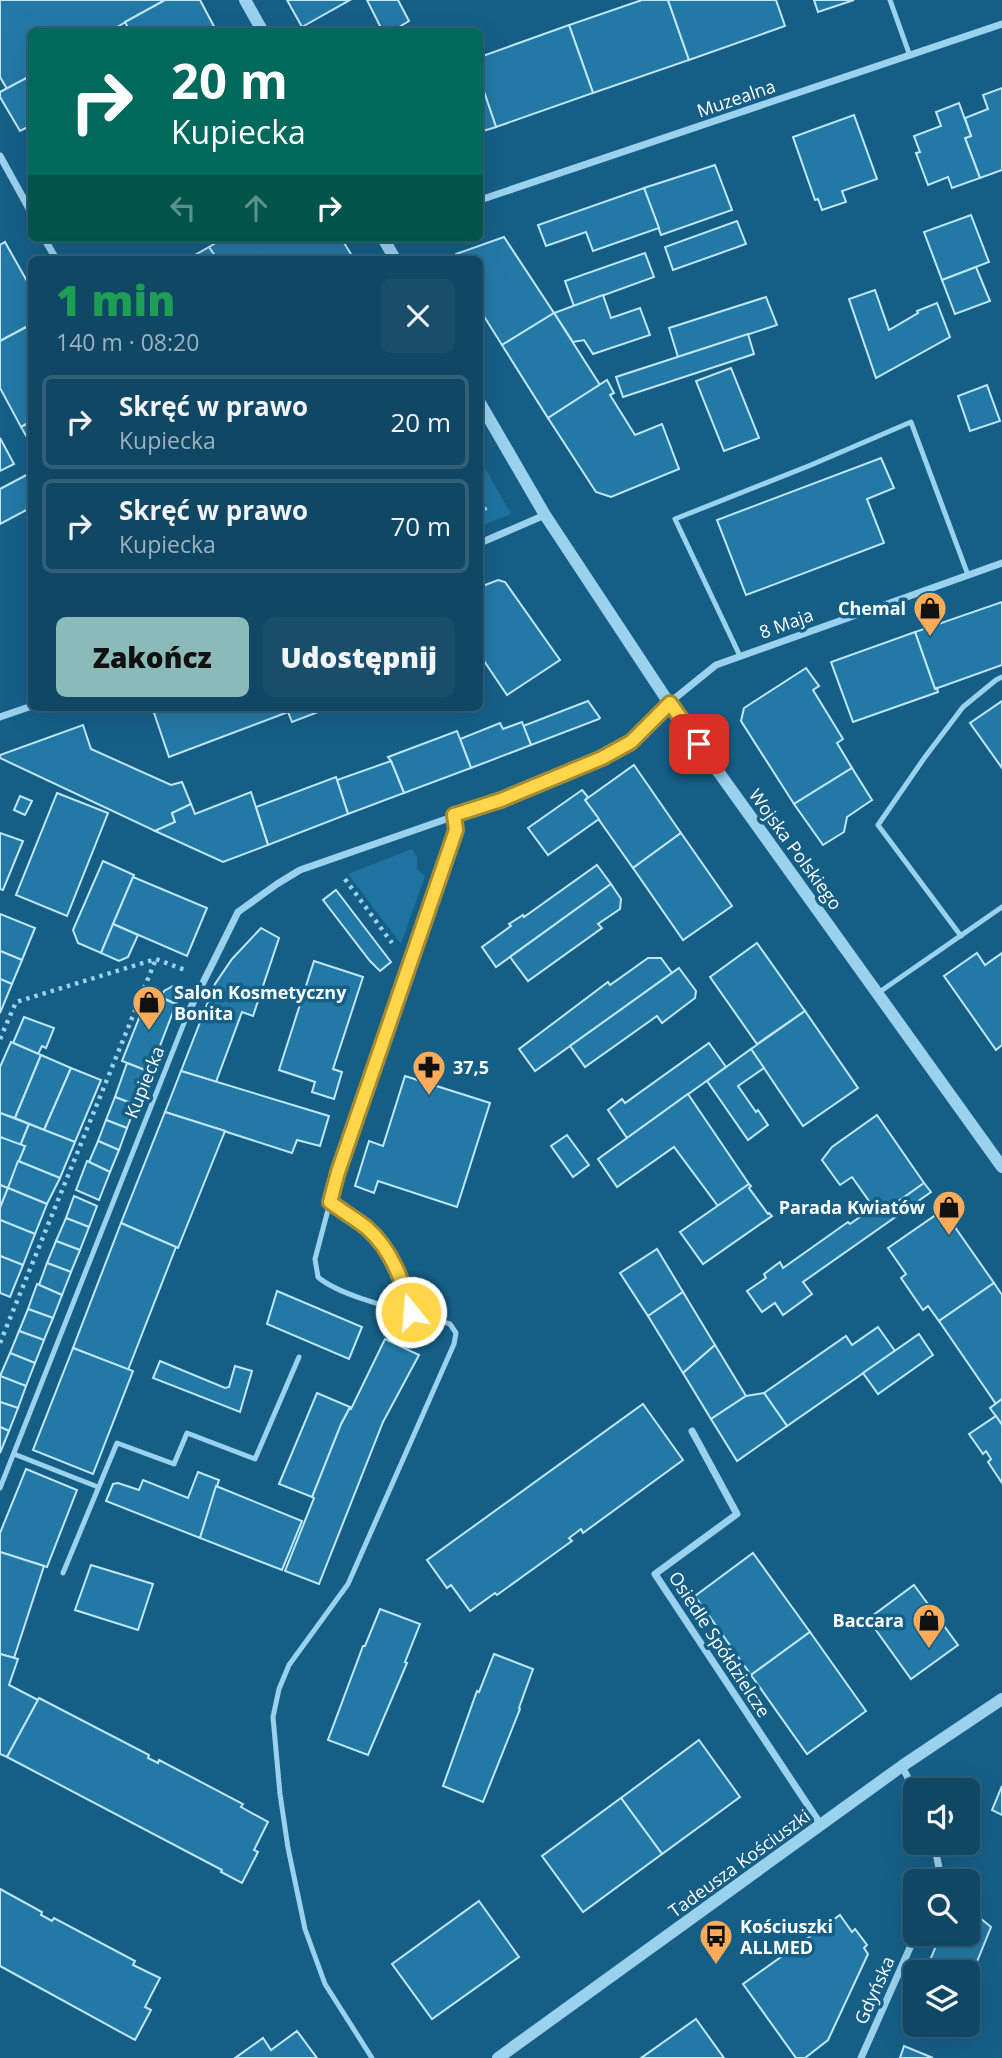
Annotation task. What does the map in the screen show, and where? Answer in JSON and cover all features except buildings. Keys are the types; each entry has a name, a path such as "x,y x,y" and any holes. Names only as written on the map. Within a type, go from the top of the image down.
{"street":[{"path":"245,0 261,28"},
{"name":"Muzealna","path":"483,199 1002,24"},
{"path":"0,156 28,207"},
{"name":"Wojska Polskiego","path":"483,409 545,515 670,703 1002,1167"},
{"path":"483,542 545,515"},
{"name":"8 Maja","path":"670,703 716,665 1002,563"},
{"name":"Kupiecka","path":"188,1013 238,912 277,884 300,870 501,800 602,758 631,742 670,703"},
{"path":"0,717 28,707"},
{"name":"Osiedle Spółdzielcze","path":"692,1431 737,1514 655,1574 821,1825"},
{"name":"Tadeusza Kościuszki","path":"498,2058 902,1766 1002,1699"},
{"path":"902,1766 908,1778"},
{"name":"Gdyńska","path":"861,2058 911,1946"}],"lane":[{"path":"890,0 910,56"},
{"path":"740,656 676,519 911,422 968,575"},
{"path":"961,936 878,825 963,707 1002,677"},
{"path":"372,2058 325,1984 305,1929 288,1848 273,1717 279,1689 289,1665 348,1584 454,1344 456,1333 450,1324 360,1297 324,1283 318,1277 315,1259 338,1172 456,830 454,815"},
{"path":"877,993 1002,907"},
{"name":"Kupiecka","path":"0,1488 188,1013"},
{"path":"330,1202 368,1229 386,1251 398,1270 411,1312"},
{"path":"62,1573 117,1443 174,1464 187,1433 255,1459 299,1357"},
{"path":"14,1454 98,1487"}],"path":[{"path":"330,859 409,966"},
{"path":"0,1039 16,1002 156,959 206,977"},
{"path":"0,1343 156,959"}],"shaded area":[{"path":"483,464 511,514 483,525"},
{"path":"412,849 417,857 417,869 425,876 401,944 348,874"}],"place":[{"name":"Chemal","path":"930,638"},
{"name":"Salon Kosmetyczny Bonita","path":"149,1032"},
{"name":"37,5","path":"429,1097"},
{"name":"Parada Kwiatów","path":"949,1237"},
{"name":"Baccara","path":"929,1650"},
{"name":"Kościuszki ALLMED","path":"716,1966"}],"route":[{"path":"411,1312 398,1270 386,1251 368,1229 330,1202 456,830 454,815 501,800 602,758 631,742 670,703 699,744"}]}
